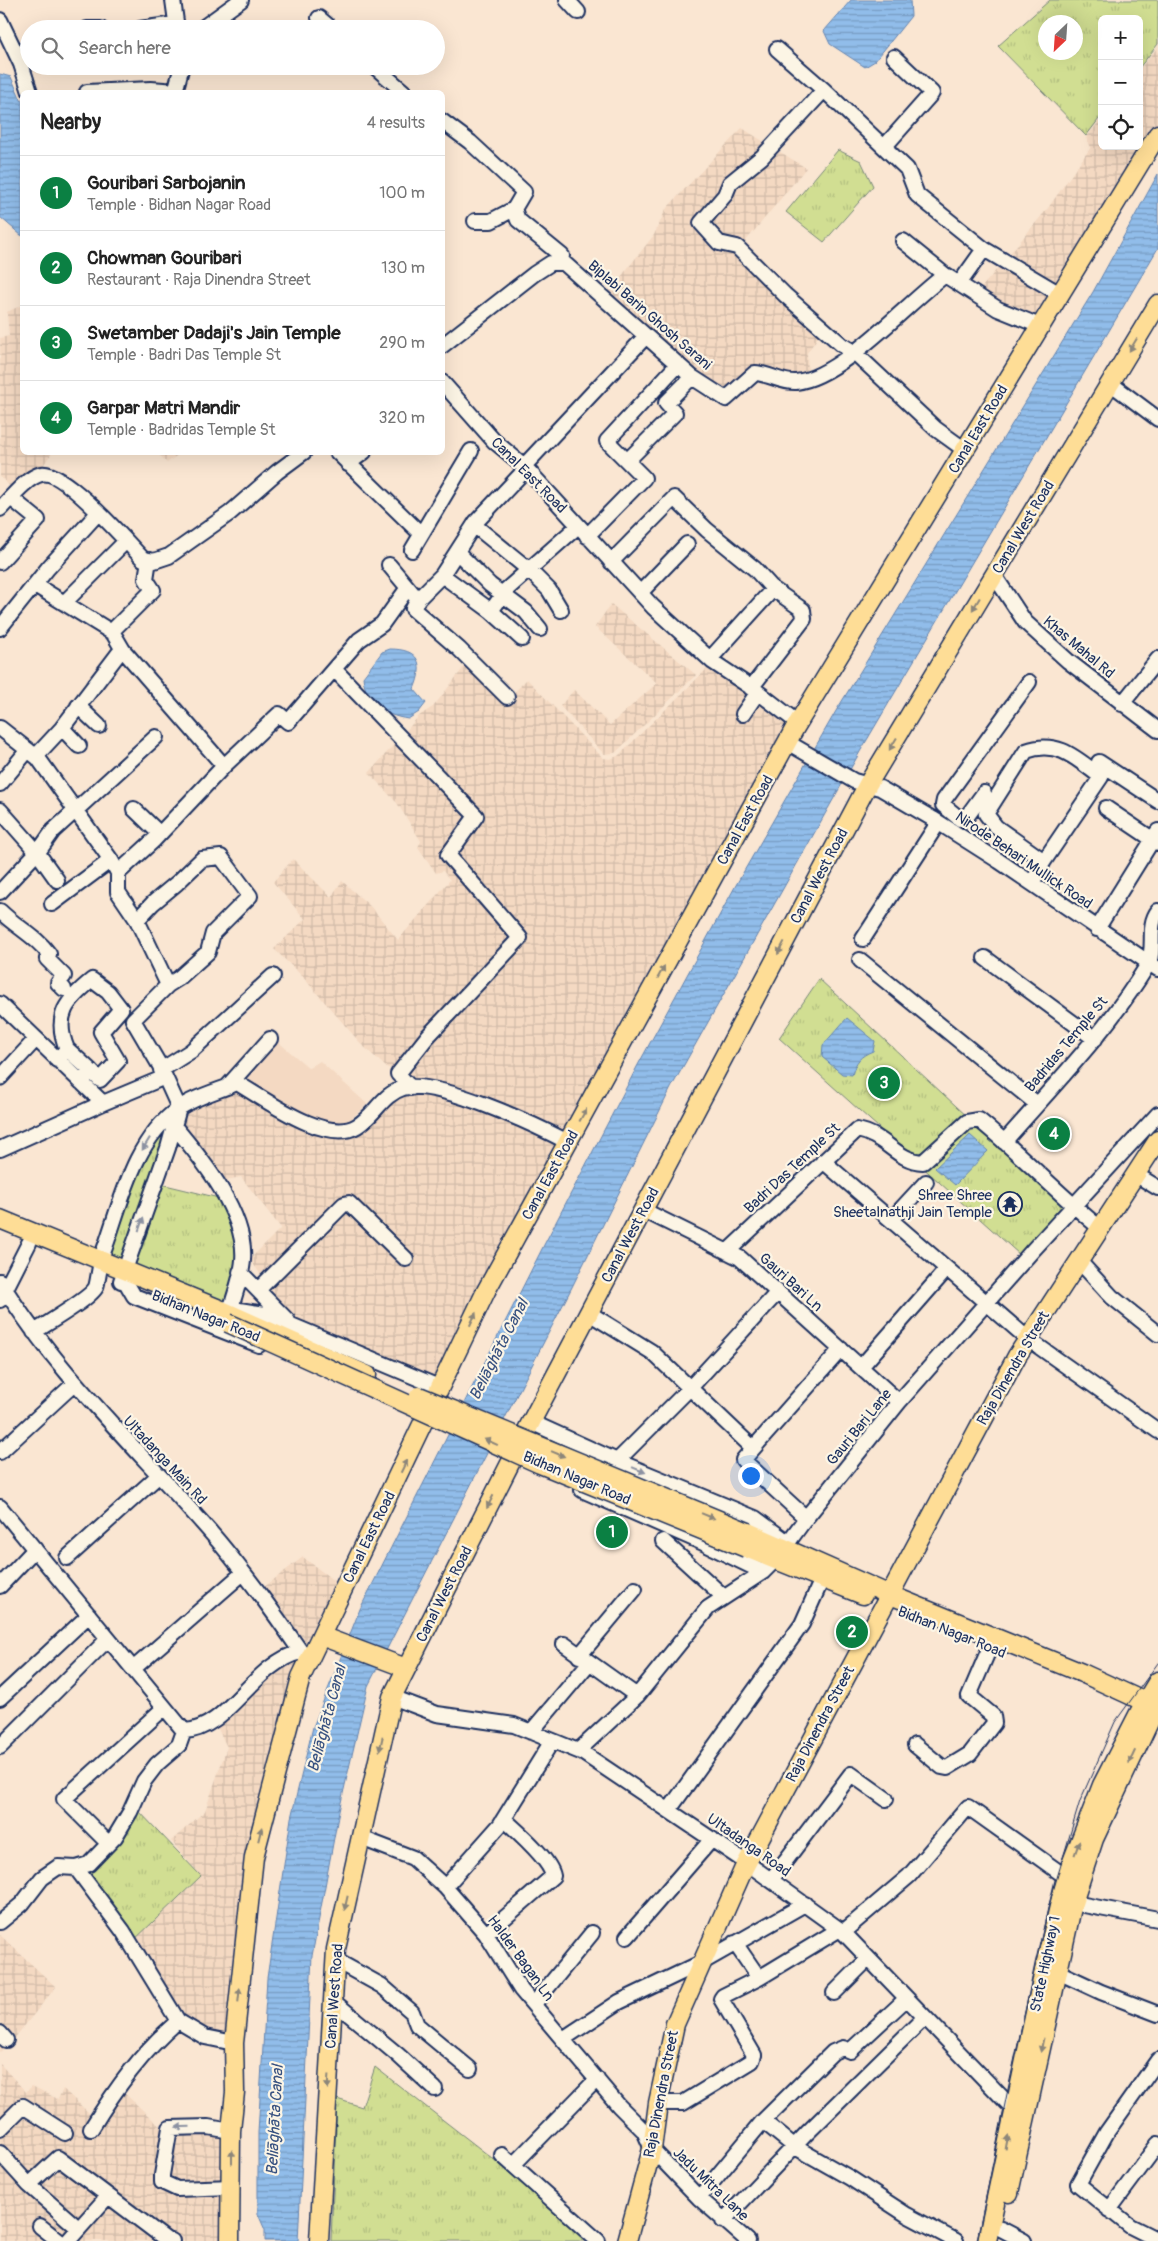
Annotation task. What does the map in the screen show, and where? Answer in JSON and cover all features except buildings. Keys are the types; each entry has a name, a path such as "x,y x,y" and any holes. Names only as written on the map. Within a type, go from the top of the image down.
{"main road":[{"name":"Canal East Road","path":"230,2241 232,2131 235,2092 234,2042 254,1857 301,1677 305,1655 324,1637 486,1291 568,1142 793,746 798,723 1158,134"},
{"name":"Canal West Road","path":"319,2241 335,1960 392,1697 403,1667 643,1210 861,782 994,575 1158,304"},
{"name":"Raja Dinendra Street","path":"627,2241 652,2149 658,2103 675,2024 747,1862 886,1599 1028,1339 1158,1140"},
{"name":"Bidhan Nagar Road","path":"0,1219 124,1278 227,1313 747,1540"},
{"name":"Bidhan Nagar Road","path":"0,1232 99,1266"},
{"name":"Bidhan Nagar Road","path":"227,1313 540,1464 747,1540"},
{"path":"747,1540 783,1550 886,1599 1153,1708"},
{"name":"Bidhan Nagar Road","path":"783,1550 822,1579 886,1599 990,1648 1153,1708"},
{"path":"324,1637 403,1667"},
{"path":"1000,2235 1019,2115 1058,1972 1066,1902 1153,1708 1158,1680"},
{"name":"State Highway 1","path":"987,2241 1019,2115 1066,1902 1066,1877 1102,1786 1153,1708"}],"street":[{"path":"173,0 175,20"},
{"path":"214,20 241,0"},
{"path":"566,0 578,12"},
{"path":"0,20 20,60"},
{"path":"777,49 884,146 907,170 917,195 984,249 1060,294"},
{"path":"884,146 932,93 894,57"},
{"path":"25,75 29,90"},
{"path":"176,90 180,75"},
{"path":"384,75 402,90"},
{"path":"824,90 762,157 730,183 725,195 701,224 719,243 737,247 785,295 842,346 854,352 931,424 965,450"},
{"path":"445,123 470,142 524,192 514,209 491,221 475,221"},
{"path":"514,209 518,220 562,256"},
{"path":"903,241 959,284 998,308 1040,326"},
{"path":"959,284 984,249"},
{"name":"Biplabi Barin Ghosh Sarani","path":"445,344 534,274 551,263 564,263 692,377 726,399 755,373 766,374 782,381 797,382 842,362 879,332 919,294 945,274"},
{"path":"507,697 459,649 413,609 418,599 442,575 474,525 646,336"},
{"path":"491,610 506,590 528,569 583,531 644,478 607,441 678,364"},
{"path":"627,462 675,413 666,403 692,377"},
{"path":"1110,383 1158,419"},
{"name":"Canal East Road","path":"445,385 494,441 525,468 640,593 710,659 798,723"},
{"path":"412,550 471,451"},
{"path":"0,509 29,481 40,474 50,473 62,479 143,559 154,561 169,556 230,513 277,472 300,455"},
{"path":"340,455 421,534"},
{"path":"348,464 360,455"},
{"path":"0,562 38,520 11,498"},
{"path":"611,562 674,498 706,530 741,557 774,589 803,610 804,619 755,690 743,714"},
{"path":"0,628 98,513"},
{"path":"474,525 528,569 549,590 561,610"},
{"path":"64,603 126,541"},
{"path":"640,593 687,544"},
{"path":"457,552 504,595 526,612 540,629"},
{"path":"113,633 115,628 153,590 146,579 150,560"},
{"path":"389,565 407,589 418,599"},
{"path":"442,575 491,610 522,640"},
{"name":"Khas Mahal Rd","path":"994,575 1025,622 1068,661 1158,730"},
{"path":"35,585 113,633 122,649 224,766"},
{"path":"52,904 115,867 160,834 224,766 279,714 288,722 359,640 382,624 407,589"},
{"path":"710,659 774,589"},
{"path":"0,784 32,753 62,728 122,649"},
{"path":"1122,704 1158,659"},
{"path":"335,670 476,816 448,855 520,938 428,1036 398,1074 411,1088"},
{"path":"863,939 936,821 944,800 1029,682"},
{"path":"78,706 99,726"},
{"path":"0,728 32,753 115,867 118,892 137,920 168,985"},
{"path":"62,728 79,746"},
{"path":"0,892 53,832 156,738"},
{"name":"Nirode Behari Mullick Road","path":"793,746 861,782 880,788 936,821 956,825 1035,874 1098,929 1153,966"},
{"path":"1051,746 1068,753 1101,777 1035,874 986,814 1026,751 1038,747 1051,746"},
{"path":"1099,762 1158,801"},
{"path":"943,805 956,825 965,819 984,793"},
{"path":"1098,929 1156,837 1106,808"},
{"path":"134,809 160,834"},
{"path":"0,810 37,852 57,880"},
{"path":"137,920 202,859 221,857 250,896 213,933 208,952 180,978 168,985 133,1020 163,1073 179,1108 124,1278 134,1296 254,1343 426,1419"},
{"path":"0,911 23,931 40,942 49,954 47,959 64,976 58,983 64,989"},
{"path":"1153,966 1153,917 1158,911"},
{"path":"985,958 1095,1039"},
{"path":"860,960 1037,1104"},
{"name":"Badridas Temple St","path":"1004,1142 1095,1039 1153,966"},
{"path":"0,1149 103,1104 163,1073 191,1051 273,976"},
{"path":"92,980 108,992 121,1009 100,1032 118,1061 100,1080 67,1049 60,1032 65,1010 78,992 92,980"},
{"path":"0,1004 103,1104"},
{"path":"0,1078 36,1039"},
{"path":"227,1087 270,1039"},
{"path":"57,1060 67,1049"},
{"path":"81,1082 91,1071"},
{"path":"34,1332 94,1288 99,1266 137,1161 147,1142 161,1124 179,1108 237,1083 292,1115 322,1129 342,1132 357,1126 387,1097 403,1088 411,1088 459,1096 514,1117 568,1142"},
{"name":"Gauri Bari Lane","path":"578,1751 637,1696 708,1608 763,1572 783,1550 806,1518 900,1402 1073,1206 1158,1114"},
{"name":"Badri Das Temple St","path":"727,1252 857,1130 871,1132 910,1161 923,1162 967,1122 979,1120 1004,1142"},
{"path":"174,1126 219,1185 239,1226 244,1259 227,1313 265,1314 441,1388"},
{"path":"1004,1142 1073,1206 1100,1228"},
{"path":"823,1161 946,1270 1028,1339 1158,1431"},
{"path":"1135,1174 1158,1188"},
{"path":"891,1220 926,1182"},
{"path":"258,1290 344,1204 349,1203 406,1259"},
{"name":"Gauri Bari Ln","path":"643,1210 740,1258 900,1402"},
{"path":"2,1290 29,1243"},
{"path":"1079,1261 1112,1297 1158,1334"},
{"path":"861,1367 946,1270"},
{"path":"240,1272 294,1326"},
{"name":"Ultadanga Main Rd","path":"2,1290 75,1383 219,1542 305,1655"},
{"path":"617,1461 690,1388 778,1292"},
{"path":"589,1313 652,1352 752,1448"},
{"path":"806,1518 743,1460 745,1455 841,1349"},
{"path":"0,1452 75,1383"},
{"path":"531,1422 617,1461 756,1518 783,1550"},
{"path":"512,1459 702,1542 763,1572"},
{"path":"67,1558 158,1476"},
{"path":"0,1507 184,1731 196,1731 222,1714 261,1673 286,1655 305,1655"},
{"path":"663,1541 724,1596"},
{"path":"0,1586 35,1550"},
{"path":"133,1669 243,1573"},
{"path":"669,1810 802,1624 822,1579"},
{"path":"531,1732 634,1589"},
{"path":"0,1698 89,1615"},
{"path":"0,1747 108,1639"},
{"path":"564,1644 637,1696"},
{"path":"915,1746 942,1767 947,1768 970,1754 994,1723 993,1716 969,1696 990,1648"},
{"name":"Ultadanga Road","path":"392,1697 437,1714 514,1725 552,1740 578,1751 669,1810 747,1862 841,1930 1019,2115"},
{"path":"108,1844 64,1799 164,1708"},
{"path":"0,1922 22,1904 42,1878 58,1867 76,1868 89,1864 108,1844 130,1812 144,1781 158,1764 179,1746 184,1731"},
{"path":"445,1887 504,1819 552,1740"},
{"path":"772,1880 850,1774 886,1799"},
{"path":"658,2103 683,2103 752,2061 754,2056 721,1999 723,1996 759,1978 841,1930 908,1876 968,1807 1066,1877"},
{"path":"486,1934 552,1876 552,1872 536,1850 504,1819"},
{"name":"Halder Bagan Ln","path":"360,1838 413,1858 445,1887 486,1934 521,1990 644,2131 652,2149"},
{"path":"627,1936 712,1839"},
{"path":"76,1868 123,1931 178,2021 204,2037 234,2042"},
{"path":"1066,1902 1158,1919"},
{"path":"563,2039 619,2002 703,1962 805,1904"},
{"path":"534,2004 592,1933"},
{"path":"735,1943 759,1978"},
{"path":"834,1993 868,1959"},
{"path":"335,1960 382,1986 412,2012 417,2025 470,2069"},
{"path":"1058,1972 1101,1992 1158,2014"},
{"path":"699,2198 763,2121 833,2052 843,2048 850,2051 906,1998"},
{"path":"333,2002 398,2055 435,2089"},
{"path":"723,2221 795,2146 924,2018"},
{"path":"92,2129 118,2086 157,2040 178,2021"},
{"path":"1158,2060 1106,2132 1078,2184 1130,2226 1158,2240"},
{"path":"513,2165 597,2079"},
{"path":"0,2129 23,2106 65,2133"},
{"path":"763,2121 795,2146 850,2178 906,2215 956,2241"},
{"path":"232,2131 208,2127 170,2128 162,2175 162,2182 176,2189 232,2187"},
{"path":"1109,2210 1158,2144"},
{"name":"Jadu Mitra Lane","path":"652,2149 699,2198 748,2241"},
{"path":"0,2153 29,2184 78,2228"},
{"path":"502,2155 598,2241"},
{"path":"29,2184 58,2158 168,2241 172,2241"},
{"path":"68,2241 108,2196"},
{"path":"40,2226 59,2241"},
{"path":"1000,2235 1024,2241"}],"shaded area":[{"path":"1158,47 1158,128 1039,324 977,293 1048,208 1091,147 1086,138 1098,123 1098,150 1143,150 1143,65"},
{"path":"742,128 806,168 736,253 820,334 807,353 808,372 797,378 764,371 725,396 605,297 654,235 666,209"},
{"path":"20,306 20,455 51,455 39,471 14,490 0,477 0,338 9,336 7,312"},
{"path":"160,455 177,455 167,463"},
{"path":"611,604 696,675 615,753 604,754 560,706 574,690 610,725 657,683 595,627"},
{"path":"467,663 506,701 527,679 603,758 610,759 618,756 712,664 794,724 567,1139 412,1085 402,1073 386,1067 362,1045 302,976 274,949 305,919 273,882 293,859 331,897 342,881 371,907 398,940 450,880 443,871 436,873 418,847 421,841 397,803 369,773 419,716 434,706"},
{"path":"276,1040 309,1068 320,1061 367,1104 340,1129 323,1126 237,1083"},
{"path":"237,1089 308,1129 338,1139 360,1133 385,1106 402,1094 417,1092 456,1098 561,1145 438,1380 270,1312 269,1287 250,1259 281,1228 241,1177 222,1181 181,1126 184,1113"},
{"path":"303,1557 342,1587 308,1653 259,1591"},
{"path":"298,1657 302,1663 291,1695 230,2039 205,2034 181,2018 131,1943 201,1876 171,1841 205,1811 227,1747 216,1725 255,1684"},
{"path":"0,1935 56,1987 13,2040 0,2052"},
{"path":"0,2064 26,2092 32,2086 58,2099 63,2089 100,2123 120,2089 165,2131 224,2135 223,2241 0,2241"}],"green space":[{"path":"1050,0 1158,0 1158,44 1143,63 1143,15 1098,15 1098,120 1086,136 998,46"},
{"path":"838,150 861,161 873,186 824,242 786,212"},
{"path":"819,979 1066,1208 1020,1255 779,1038"},
{"path":"173,1116 121,1268 103,1262 135,1170"},
{"path":"157,1183 219,1198 234,1227 237,1260 226,1305 127,1270"},
{"path":"136,1808 201,1876 131,1943 82,1870"},
{"path":"375,2067 497,2162 586,2241 331,2241 337,2099 362,2107"}],"water":[{"path":"851,0 910,0 911,16 875,61 865,67 830,44 824,31"},
{"path":"0,74 11,77 20,97 20,234 0,217"},
{"name":"Beliāghāta Canal","path":"1158,174 1158,248 861,750 671,1088 572,1287 368,1686 339,1811 312,1956 298,2241 265,2241 265,2230 258,2214 258,2133 267,1978 291,1818 313,1727 360,1609 545,1243 638,1065 736,885 836,711 1093,292"},
{"path":"390,649 408,652 417,659 419,665 414,689 426,703 419,712 408,719 391,715 377,707 365,686 363,677 382,652"},
{"path":"847,1018 875,1041 873,1051 859,1060 852,1075 842,1074 822,1057 823,1045"},
{"path":"970,1135 988,1151 955,1185 935,1168"}],"tram line":[{"path":"977,2241 1048,1908 1080,1801 1115,1722 1158,1663"}],"place":[{"name":"Swetamber Dadaji's Jain Temple","path":"884,1083"},
{"name":"Garpar Matri Mandir","path":"1054,1134"},
{"name":"Shree Shree Sheetalnathji Jain Temple","path":"1010,1204"},
{"name":"Gouribari Sarbojanin","path":"612,1532"},
{"name":"Chowman Gouribari","path":"852,1632"}]}
